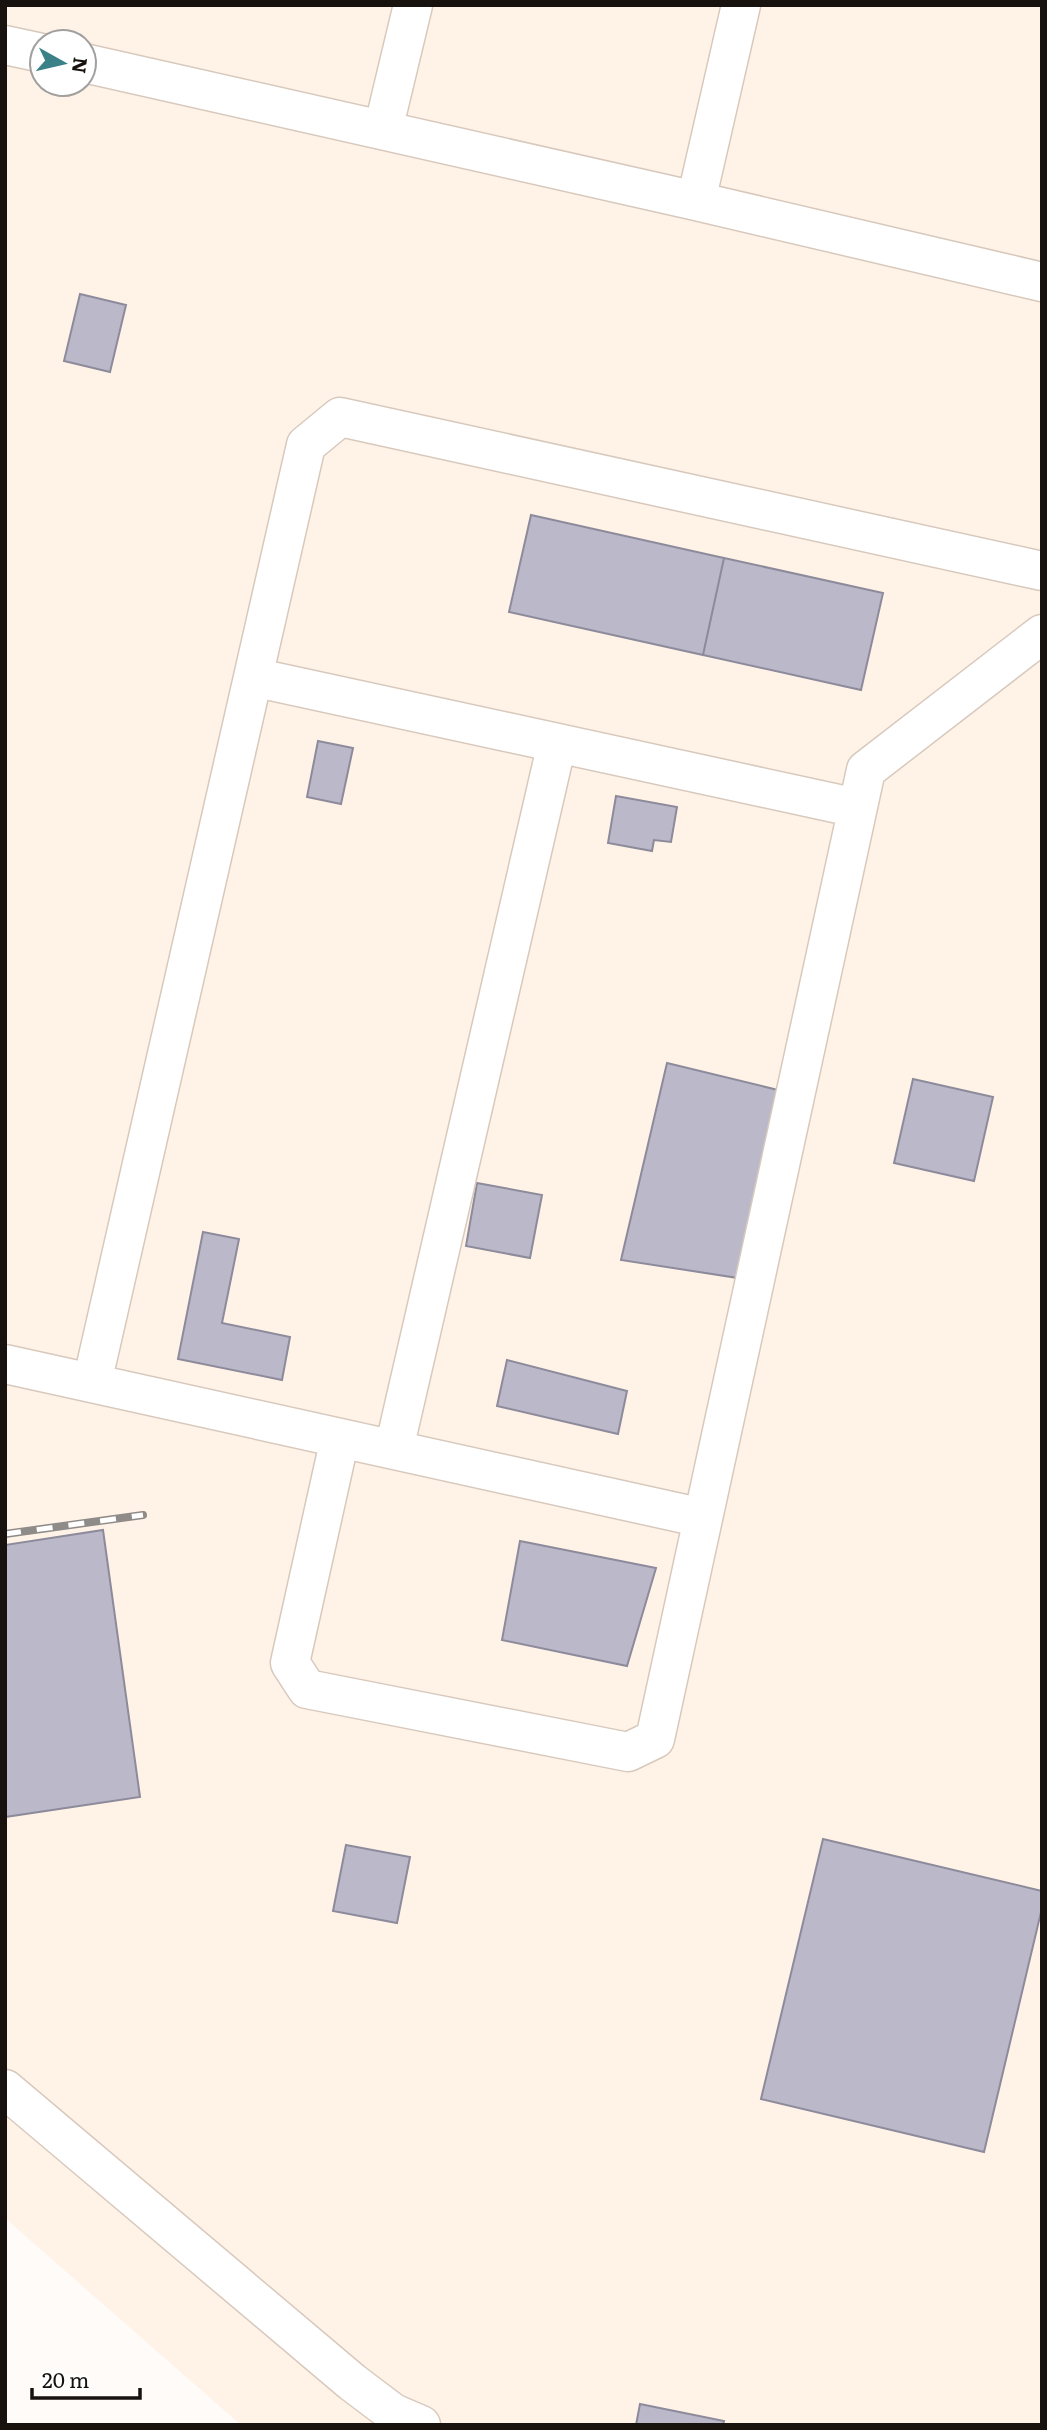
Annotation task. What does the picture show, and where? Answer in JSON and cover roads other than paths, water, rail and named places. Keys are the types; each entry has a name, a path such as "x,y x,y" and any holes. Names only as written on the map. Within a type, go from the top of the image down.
{"lane":[{"path":"383,130 413,5"},
{"path":"696,201 740,5"},
{"path":"5,45 28,50"},
{"path":"98,66 1042,282"},
{"path":"92,1383 306,445 340,417 1042,571"},
{"path":"340,1437 290,1663 307,1689 628,1752 654,1740 866,770 1042,634"},
{"path":"253,677 858,808"},
{"path":"394,1449 557,743"},
{"path":"5,1363 703,1518"},
{"path":"5,2089 352,2382 393,2413 421,2425"}],"railway":[{"path":"5,1534 143,1515"}]}
